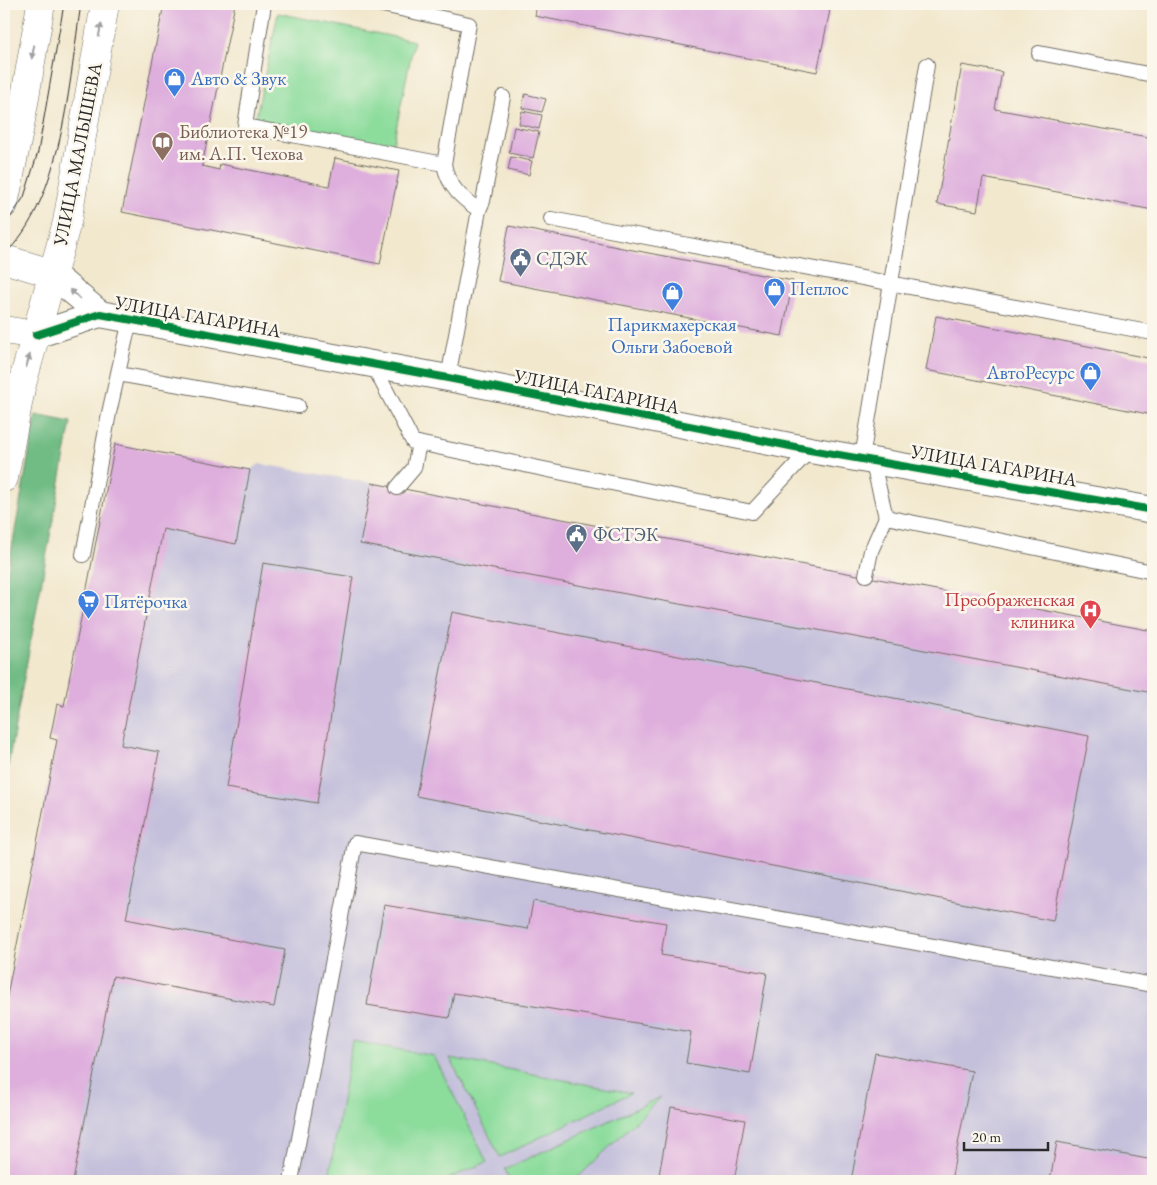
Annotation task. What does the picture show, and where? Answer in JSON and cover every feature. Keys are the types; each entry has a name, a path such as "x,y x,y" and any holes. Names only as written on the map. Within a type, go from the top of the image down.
{"main road":[{"path":"4,204 20,126 41,4"},
{"name":"УЛИЦА МАЛЫШЕВА","path":"4,478 21,388 51,273 67,222 105,4"},
{"name":"УЛИЦА ГАГАРИНА","path":"4,259 51,273"},
{"name":"УЛИЦА ГАГАРИНА","path":"4,330 36,335"}],"street":[{"name":"УЛИЦА ГАГАРИНА","path":"51,273 100,314 448,378 810,450 1153,510"},
{"name":"УЛИЦА ГАГАРИНА","path":"36,335 100,314"}],"lane":[{"path":"264,4 246,126 444,164"},
{"path":"378,4 469,24 444,164 446,176 460,197 479,210"},
{"path":"1039,53 1153,75"},
{"path":"866,575 871,551 886,517 867,459 890,284 927,65"},
{"path":"448,378 479,210 483,201 503,97"},
{"path":"551,220 1153,334"},
{"path":"83,555 130,320"},
{"path":"373,364 413,442 752,512 810,450"},
{"path":"118,374 298,406"},
{"path":"397,488 414,468 419,443"},
{"path":"886,517 1153,572"},
{"path":"291,1181 355,843 1153,985"}],"shaded area":[{"path":"115,444 250,470 260,464 372,483 360,543 1153,693 1153,1181 4,1181 4,1011 57,740 50,738 57,704 64,706"}],"green space":[{"path":"278,13 414,41 392,149 255,121"},
{"path":"36,415 71,422 4,787 4,591"},
{"path":"352,1041 434,1056 487,1162 443,1181 348,1181 329,1177"},
{"path":"450,1058 631,1093 500,1157"},
{"path":"661,1097 574,1181 510,1181 505,1169"}],"building":[{"path":"164,4 235,4 202,166 219,170 220,164 329,186 335,158 399,171 380,264 122,212"},
{"path":"537,4 811,4 811,6 830,10 817,72 535,16"},
{"path":"962,65 1002,72 995,109 1153,138 1153,210 983,178 977,211 937,204"},
{"path":"525,94 546,99 542,112 522,108"},
{"path":"522,111 542,115 539,129 519,124"},
{"path":"514,127 539,132 533,158 509,153"},
{"path":"511,157 532,161 529,175 508,170"},
{"path":"509,226 793,281 782,336 498,281"},
{"path":"936,316 1153,359 1153,415 926,370"},
{"path":"115,444 250,470 236,544 163,529 121,745 159,752 126,919 285,950 274,1007 113,976 73,1181 4,1181 4,1011 57,740 50,738 57,704 64,706"},
{"path":"372,483 1153,631 1153,693 360,544"},
{"path":"263,563 353,577 317,803 226,788"},
{"path":"452,612 1089,736 1053,921 416,796"},
{"path":"533,901 666,923 661,955 767,973 750,1074 686,1063 691,1032 454,993 449,1018 367,1005 384,905 528,929"},
{"path":"875,1053 972,1071 951,1181 851,1181"},
{"path":"671,1107 745,1120 734,1181 658,1181"},
{"path":"1057,1142 1153,1160 1153,1181 1050,1181"}],"tram line":[{"path":"4,227 24,197 38,152 64,4"},
{"path":"4,255 24,232 39,203 51,172 67,103 81,4"}],"cycle path":[{"path":"36,335 100,314 448,378 810,450 1153,510"}],"place":[{"name":"Авто & Звук","path":"175,97"},
{"name":"Библиотека №19 им. А.П. Чехова","path":"163,161"},
{"name":"СДЭК","path":"520,277"},
{"name":"Пеплос","path":"774,307"},
{"name":"Парикмахерская Ольги Забоевой","path":"672,312"},
{"name":"АвтоРесурс","path":"1091,391"},
{"name":"ФСТЭК","path":"577,553"},
{"name":"Пятёрочка","path":"88,620"},
{"name":"Преображенская клиника","path":"1091,629"}]}
